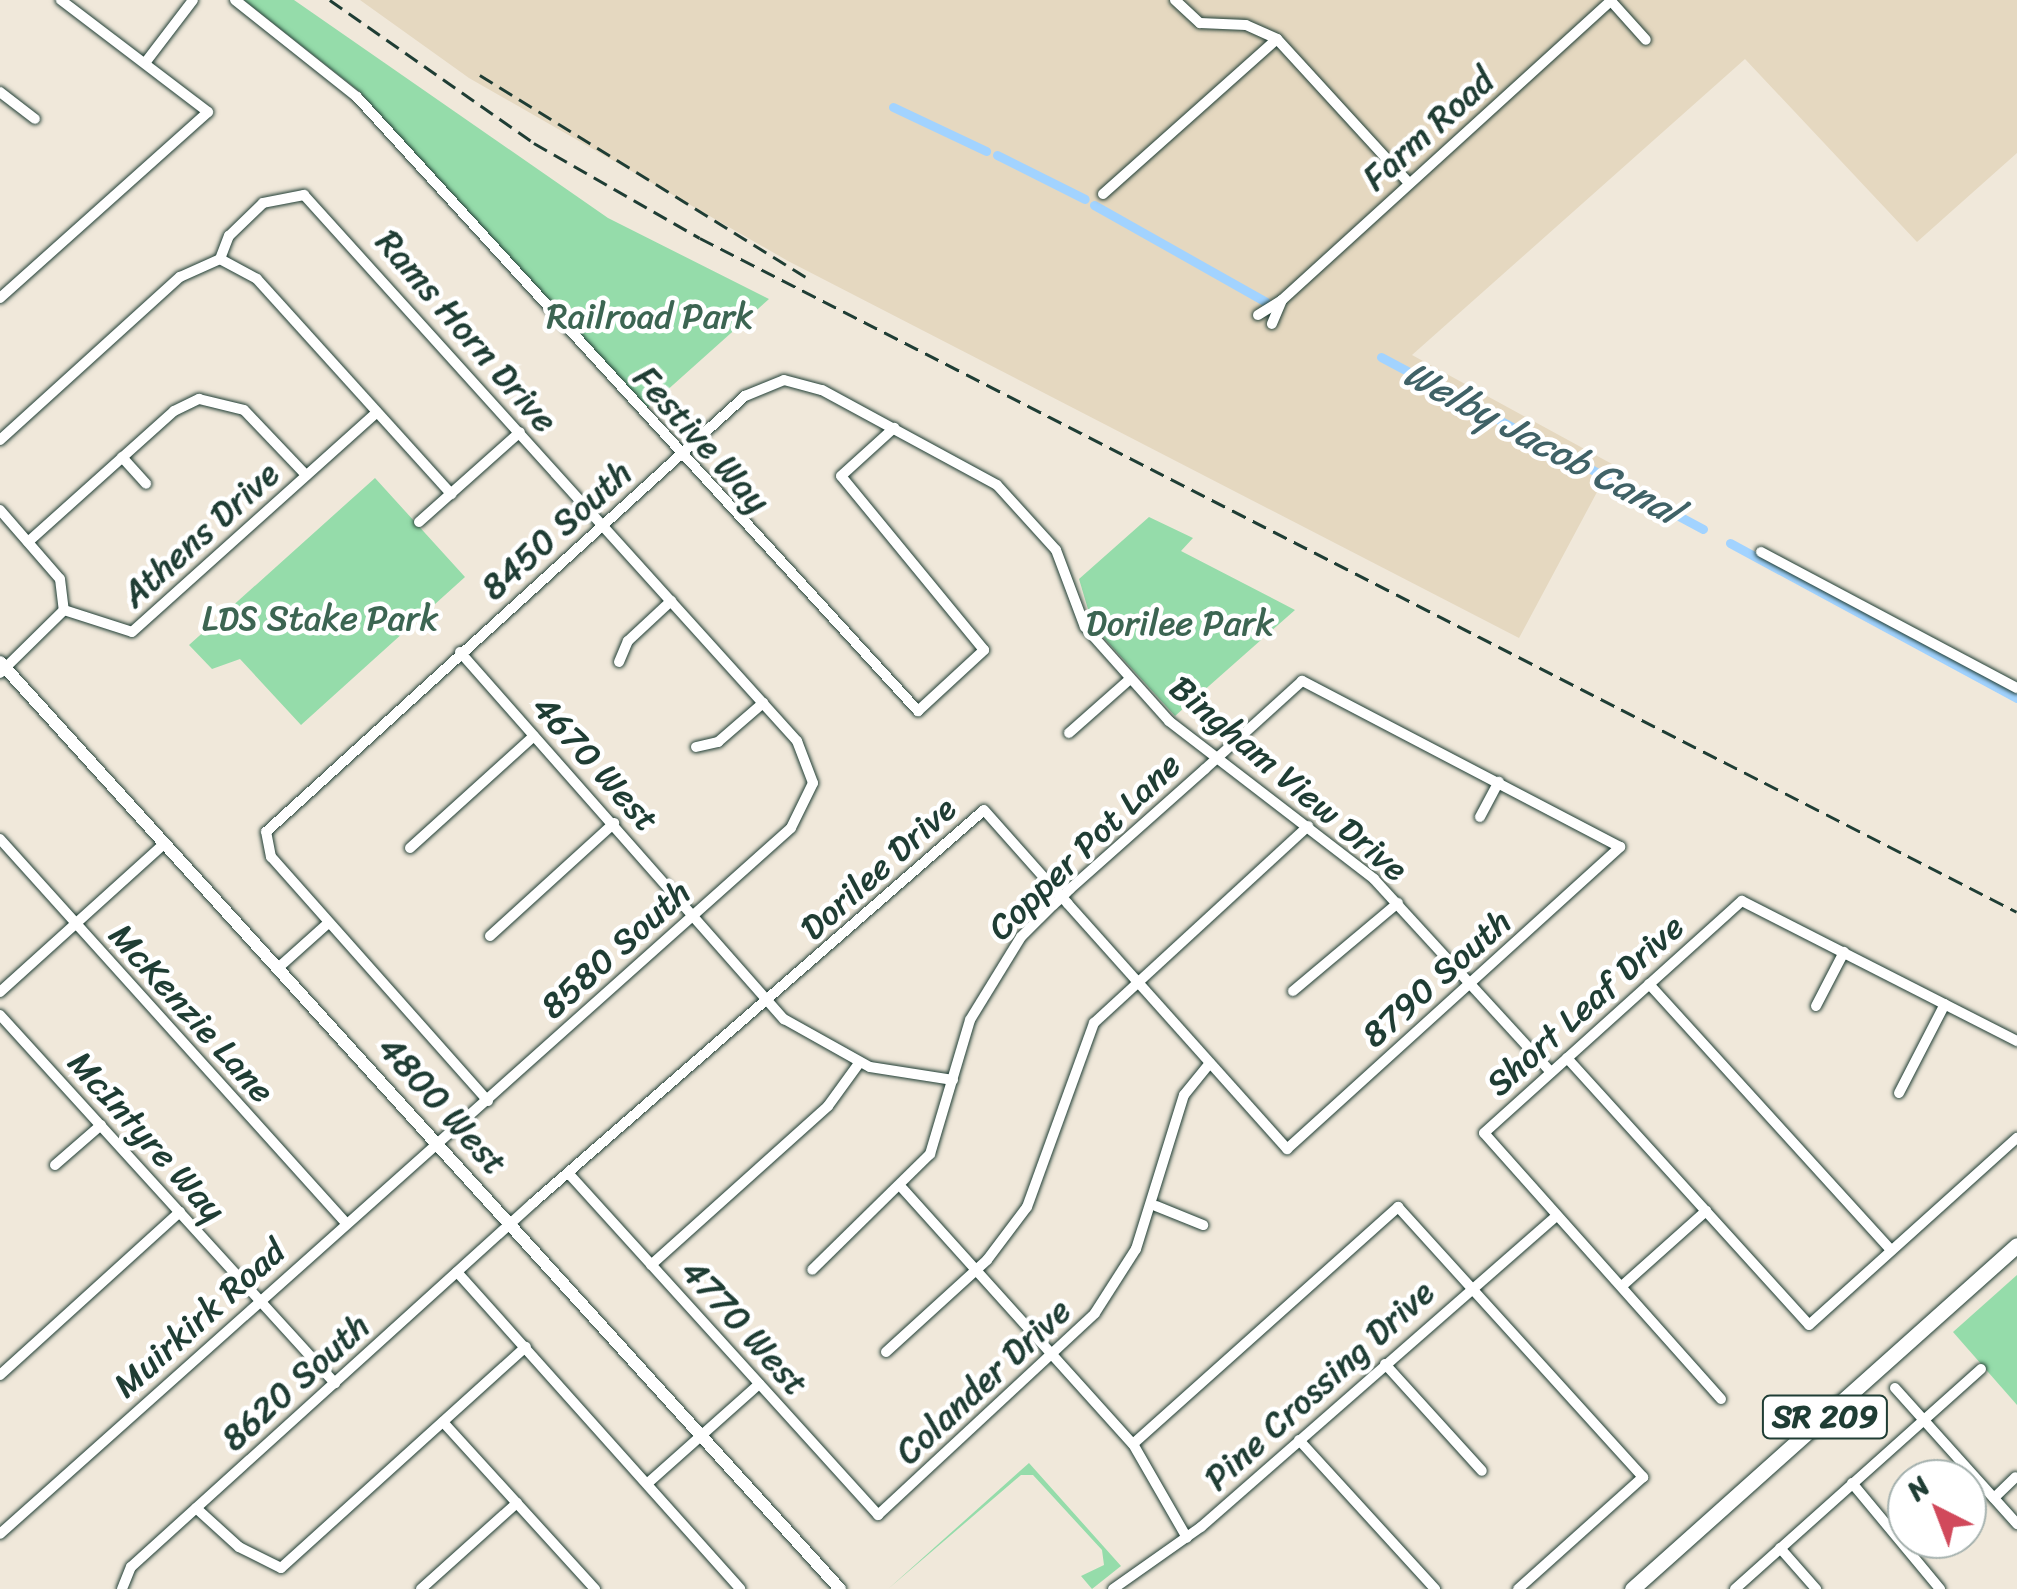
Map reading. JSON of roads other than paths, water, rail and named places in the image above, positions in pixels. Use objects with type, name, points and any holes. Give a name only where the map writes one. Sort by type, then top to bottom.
[{"type":"main road","name":"SR 209","points":[[1632,1589],[2017,1245]]},
{"type":"street","points":[[0,298],[208,112],[61,0]]},
{"type":"street","points":[[145,63],[193,0]]},
{"type":"street","name":"Festive Way","points":[[235,0],[357,97],[911,709],[933,705],[984,650],[841,476],[894,428]]},
{"type":"street","points":[[1175,0],[1200,22],[1246,24],[1277,38],[1409,184]]},
{"type":"street","points":[[1611,0],[1646,40]]},
{"type":"street","name":"Farm Road","points":[[1258,316],[1282,300],[1611,0]]},
{"type":"street","points":[[1103,194],[1277,38]]},
{"type":"street","points":[[0,92],[35,119]]},
{"type":"street","name":"Rams Horn Drive","points":[[220,259],[236,227],[281,193],[320,207],[763,703],[804,751],[813,783]]},
{"type":"street","points":[[0,440],[180,277],[220,259],[258,279],[451,494]]},
{"type":"street","points":[[1272,324],[1282,300]]},
{"type":"street","name":"Bingham View Drive","points":[[758,387],[802,382],[894,428],[1019,505],[1066,568],[1085,627],[1130,678],[1214,761],[1308,826],[1398,902],[1552,1072]]},
{"type":"street","name":"8450 South","points":[[327,924],[264,839],[274,819],[758,387]]},
{"type":"street","points":[[28,542],[174,410],[214,397],[250,415],[306,475]]},
{"type":"street","name":"Athens Drive","points":[[64,610],[132,632],[377,412]]},
{"type":"street","points":[[420,522],[520,432]]},
{"type":"street","points":[[122,458],[146,484]]},
{"type":"street","points":[[0,510],[60,579],[64,610],[2,668]]},
{"type":"street","points":[[1761,552],[2017,688]]},
{"type":"street","points":[[619,662],[628,641],[672,602]]},
{"type":"street","name":"4670 West","points":[[460,652],[768,1003],[860,1062]]},
{"type":"street","name":"4800 West","points":[[2,668],[840,1589]]},
{"type":"street","points":[[1069,733],[1130,678]]},
{"type":"street","name":"Copper Pot Lane","points":[[812,1270],[902,1189],[937,1140],[953,1080],[991,978],[1062,897],[1302,681],[1620,847]]},
{"type":"street","points":[[696,747],[718,742],[763,703]]},
{"type":"street","points":[[410,848],[534,736]]},
{"type":"street","points":[[1480,817],[1498,782]]},
{"type":"street","name":"8580 South","points":[[436,1142],[488,1101],[791,828],[813,783]]},
{"type":"street","name":"Dorilee Drive","points":[[510,1224],[768,1003],[984,810],[1287,1149]]},
{"type":"street","points":[[490,936],[614,823]]},
{"type":"street","points":[[886,1352],[977,1270],[1044,1174],[1077,1053],[1136,980],[1308,826]]},
{"type":"street","name":"McKenzie Lane","points":[[0,839],[346,1223]]},
{"type":"street","points":[[0,992],[164,843]]},
{"type":"street","name":"8790 South","points":[[1287,1149],[1620,847]]},
{"type":"street","name":"Short Leaf Drive","points":[[1721,1400],[1484,1133],[1742,901],[1844,952]]},
{"type":"street","points":[[1292,992],[1398,902]]},
{"type":"street","points":[[278,968],[327,924],[488,1101]]},
{"type":"street","points":[[1816,1006],[1844,952],[2017,1041]]},
{"type":"street","points":[[1650,984],[1890,1250]]},
{"type":"street","points":[[1899,1094],[1945,1004]]},
{"type":"street","name":"McIntyre Way","points":[[0,1015],[335,1383]]},
{"type":"street","points":[[1567,1058],[1809,1324],[2017,1138]]},
{"type":"street","points":[[651,1264],[828,1106],[860,1062],[953,1080]]},
{"type":"street","name":"Colander Drive","points":[[878,1515],[1055,1357],[1117,1283],[1156,1206],[1184,1095],[1210,1063]]},
{"type":"street","points":[[55,1165],[100,1125]]},
{"type":"street","name":"Muirkirk Road","points":[[0,1534],[436,1142]]},
{"type":"street","name":"4770 West","points":[[570,1175],[878,1515]]},
{"type":"street","points":[[902,1189],[1133,1444],[1187,1538]]},
{"type":"street","points":[[1156,1206],[1203,1225]]},
{"type":"street","points":[[1133,1444],[1398,1207],[1643,1477],[1518,1589]]},
{"type":"street","points":[[1622,1286],[1706,1211]]},
{"type":"street","points":[[0,1374],[180,1212]]},
{"type":"street","name":"Pine Crossing Drive","points":[[1113,1589],[1187,1538],[1470,1287],[1558,1215]]},
{"type":"street","name":"8620 South","points":[[120,1586],[196,1508],[510,1224]]},
{"type":"street","points":[[457,1272],[740,1589]]},
{"type":"street","points":[[196,1508],[238,1547],[281,1568],[526,1347]]},
{"type":"street","points":[[1385,1364],[1482,1471]]},
{"type":"street","points":[[1736,1589],[1981,1368]]},
{"type":"street","points":[[648,1483],[759,1384]]},
{"type":"street","points":[[1895,1388],[2017,1524]]},
{"type":"street","points":[[444,1422],[589,1587]]},
{"type":"street","points":[[1300,1440],[1434,1589]]},
{"type":"street","points":[[1994,1498],[2016,1477]]},
{"type":"street","points":[[1852,1483],[1940,1589]]},
{"type":"street","points":[[421,1589],[517,1502]]},
{"type":"street","points":[[1780,1548],[1816,1589]]},
{"type":"waterway","name":"Welby Jacob Canal","points":[[893,107],[986,151]]},
{"type":"waterway","name":"Welby Jacob Canal","points":[[997,155],[1085,199]]},
{"type":"waterway","name":"Welby Jacob Canal","points":[[1094,205],[1266,302]]},
{"type":"waterway","name":"Welby Jacob Canal","points":[[1381,357],[1703,529]]},
{"type":"waterway","name":"Welby Jacob Canal","points":[[1730,543],[2017,698]]},
{"type":"railway","points":[[330,0],[534,143],[700,238],[2017,912]]},
{"type":"railway","points":[[480,75],[807,278]]},
{"type":"park label","name":"Railroad Park","points":[[650,316]]},
{"type":"park label","name":"LDS Stake Park","points":[[320,618]]},
{"type":"park label","name":"Dorilee Park","points":[[1180,623]]}]
